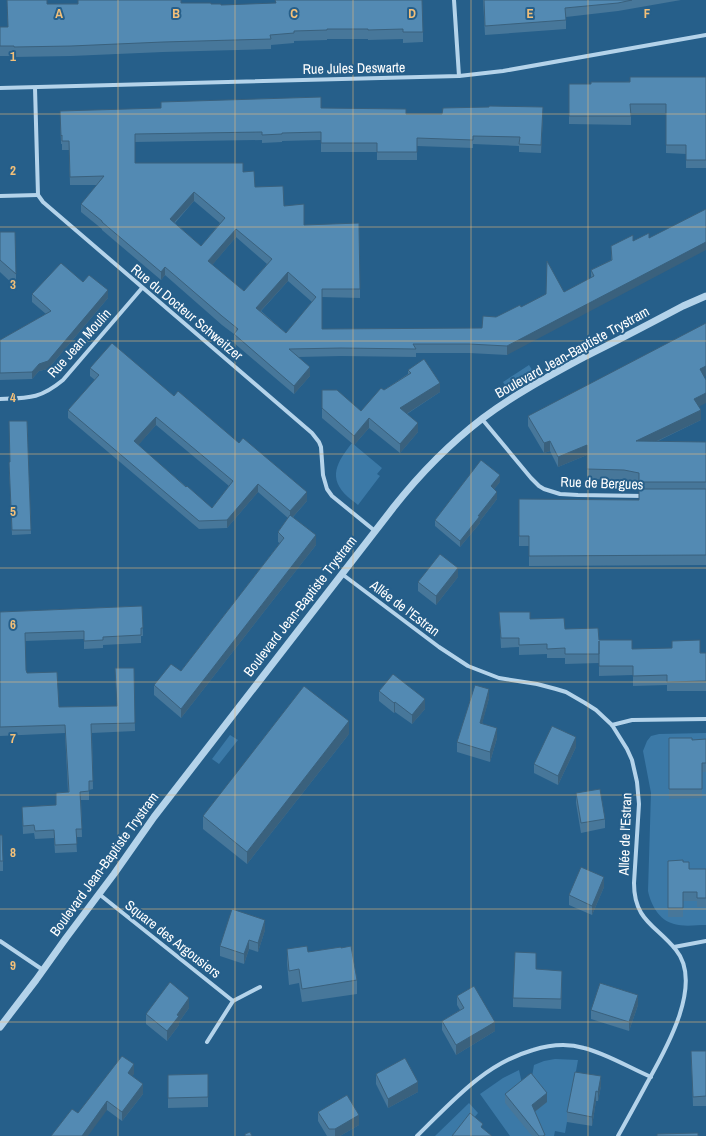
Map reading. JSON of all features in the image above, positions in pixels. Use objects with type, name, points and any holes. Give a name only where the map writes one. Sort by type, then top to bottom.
[{"type":"street","points":[[454,0],[459,76]]},
{"type":"street","name":"Rue Jules Deswarte","points":[[0,88],[459,76],[516,69],[706,35]]},
{"type":"street","points":[[0,196],[38,195],[35,88]]},
{"type":"street","name":"Rue du Docteur Schweitzer","points":[[38,195],[48,208],[312,433],[321,446],[327,489],[334,500],[375,531]]},
{"type":"street","name":"Rue Jean Moulin","points":[[0,399],[33,397],[46,392],[57,385],[63,380],[142,288]]},
{"type":"street","name":"Boulevard Jean-Baptiste Trystram","points":[[0,1027],[154,817],[375,531],[413,483],[435,460],[482,419],[541,380],[683,306],[706,296]]},
{"type":"street","name":"Rue de Bergues","points":[[482,419],[531,478],[544,489],[554,493],[568,495],[646,496]]},
{"type":"street","name":"Allée de l'Estran","points":[[342,574],[439,648],[468,666],[499,678],[542,685],[566,692],[586,703],[612,725],[627,749],[632,760],[637,782],[639,804],[634,890],[636,902],[648,924],[678,952],[682,962],[685,985],[674,1031],[651,1077],[618,1136]]},
{"type":"street","points":[[612,725],[637,720],[706,719]]},
{"type":"street","name":"Square des Argousiers","points":[[99,894],[234,1001]]},
{"type":"street","points":[[0,941],[43,970]]},
{"type":"street","points":[[674,947],[706,941]]},
{"type":"street","points":[[207,1042],[234,1001],[260,987]]},
{"type":"street","points":[[417,1136],[471,1084],[484,1074],[514,1056],[542,1047],[556,1045],[583,1048],[598,1053],[651,1077]]},
{"type":"shaded area","points":[[529,365],[534,373],[508,390],[503,382]]},
{"type":"shaded area","points":[[352,443],[382,468],[377,474],[380,476],[358,505],[342,490],[336,477],[336,470],[339,463]]},
{"type":"shaded area","points":[[706,733],[706,925],[686,926],[678,925],[664,919],[656,911],[651,902],[648,891],[651,793],[643,751],[651,736],[659,734]]},
{"type":"shaded area","points":[[230,735],[238,740],[219,764],[212,759]]},
{"type":"shaded area","points":[[555,1059],[578,1060],[565,1133],[555,1131],[554,1136],[510,1136],[480,1094],[503,1078],[519,1070],[523,1088],[531,1082],[534,1065]]},
{"type":"shaded area","points":[[469,1103],[478,1113],[459,1136],[435,1136]]},
{"type":"building","points":[[7,0],[47,0],[47,4],[78,4],[78,0],[181,0],[181,3],[211,3],[221,5],[276,3],[275,0],[422,0],[423,32],[403,32],[403,29],[327,29],[294,31],[294,33],[270,35],[271,39],[71,46],[0,46],[0,27],[8,27]]},
{"type":"building","points":[[484,0],[632,0],[618,3],[565,8],[566,20],[485,26]]},
{"type":"building","points":[[630,77],[706,77],[706,160],[686,160],[686,145],[666,145],[666,104],[630,104],[631,116],[569,116],[569,84],[591,84],[591,82],[630,82]]},
{"type":"building","points":[[321,97],[321,108],[406,109],[406,114],[442,114],[443,108],[489,106],[543,107],[541,145],[519,144],[520,137],[473,136],[473,140],[417,138],[417,152],[377,152],[377,143],[321,143],[321,132],[262,135],[262,132],[135,134],[135,163],[243,163],[243,172],[254,171],[255,187],[283,186],[284,206],[304,204],[304,225],[359,223],[360,289],[322,289],[322,329],[482,328],[483,316],[496,317],[520,305],[521,307],[546,294],[547,261],[564,292],[594,276],[591,270],[612,260],[611,246],[633,235],[633,241],[649,233],[649,238],[706,209],[706,242],[507,346],[413,344],[416,349],[289,349],[310,367],[294,386],[234,334],[238,329],[165,267],[161,272],[81,204],[104,176],[70,177],[69,141],[62,141],[60,111],[161,108],[161,102]],"holes":[[[194,192],[225,218],[201,246],[170,219]],[[236,229],[272,259],[244,291],[208,261]],[[288,272],[316,297],[286,333],[256,308]]]},
{"type":"building","points":[[0,232],[15,232],[16,274],[0,260]]},
{"type":"building","points":[[61,263],[83,282],[89,275],[108,290],[48,361],[39,364],[32,372],[0,373],[0,340],[51,311],[32,294]]},
{"type":"building","points":[[706,323],[706,366],[700,369],[706,380],[706,393],[694,399],[701,410],[636,441],[706,442],[706,482],[639,482],[639,473],[624,470],[587,469],[587,445],[558,457],[550,441],[544,443],[528,416]]},
{"type":"building","points":[[112,343],[174,396],[178,391],[239,443],[243,438],[307,492],[290,511],[258,484],[227,520],[199,521],[68,410],[99,375],[90,368]],"holes":[[[156,417],[233,481],[212,508],[134,441]]]},
{"type":"building","points":[[424,359],[440,383],[400,408],[418,423],[400,444],[369,418],[354,436],[322,408],[322,390],[337,390],[361,411],[381,388],[384,390],[411,373],[408,370]]},
{"type":"building","points":[[9,421],[27,421],[31,530],[12,530]]},
{"type":"building","points":[[481,460],[500,475],[491,486],[497,492],[460,541],[435,520]]},
{"type":"building","points":[[639,489],[706,489],[706,555],[529,556],[529,536],[519,536],[519,499],[639,500]]},
{"type":"building","points":[[290,515],[316,535],[181,709],[154,685],[171,664],[181,671],[284,538],[278,532]]},
{"type":"building","points":[[440,554],[458,568],[436,596],[418,582]]},
{"type":"building","points":[[142,606],[143,628],[141,628],[141,635],[103,637],[103,640],[84,641],[84,631],[25,633],[27,673],[57,672],[59,707],[117,706],[115,668],[134,668],[135,723],[91,724],[93,781],[89,781],[89,791],[80,792],[82,829],[76,829],[77,844],[55,845],[54,830],[35,831],[34,825],[23,826],[22,807],[56,805],[56,793],[69,792],[65,725],[0,727],[0,612]]},
{"type":"building","points":[[499,612],[530,612],[530,619],[564,618],[565,629],[598,628],[599,640],[632,640],[632,649],[672,648],[672,641],[700,640],[700,653],[706,653],[706,681],[667,682],[667,675],[633,676],[633,666],[599,666],[599,654],[565,654],[565,648],[547,649],[547,644],[519,645],[519,638],[501,638]]},
{"type":"building","points":[[393,674],[425,699],[412,715],[379,691]]},
{"type":"building","points":[[475,685],[489,689],[480,723],[497,728],[490,752],[457,742]]},
{"type":"building","points":[[304,686],[349,721],[247,852],[203,816]]},
{"type":"building","points":[[552,726],[576,737],[558,776],[534,764]]},
{"type":"building","points":[[669,738],[692,738],[692,740],[706,739],[706,763],[702,763],[702,789],[669,789]]},
{"type":"building","points":[[600,789],[605,819],[581,823],[576,793]]},
{"type":"building","points":[[0,835],[2,835],[3,861],[0,861]]},
{"type":"building","points":[[683,860],[683,862],[689,862],[689,869],[706,869],[706,898],[697,898],[697,892],[683,892],[683,908],[668,908],[668,861]]},
{"type":"building","points":[[581,867],[604,877],[592,906],[569,895]]},
{"type":"building","points":[[232,909],[265,920],[258,943],[249,940],[244,954],[220,946]]},
{"type":"building","points":[[307,946],[308,952],[351,946],[357,980],[302,989],[299,969],[289,971],[287,949]]},
{"type":"building","points":[[515,952],[536,953],[536,969],[562,971],[561,999],[513,998]]},
{"type":"building","points":[[170,982],[189,998],[177,1015],[179,1016],[167,1031],[146,1014]]},
{"type":"building","points":[[600,983],[638,995],[629,1022],[591,1010]]},
{"type":"building","points":[[474,986],[495,1022],[456,1045],[442,1021],[464,1008],[457,996]]},
{"type":"building","points":[[691,1051],[706,1051],[706,1096],[693,1097]]},
{"type":"building","points":[[122,1056],[134,1064],[128,1073],[143,1084],[122,1112],[107,1101],[82,1136],[51,1136],[72,1109],[78,1113]]},
{"type":"building","points":[[405,1058],[418,1082],[388,1099],[376,1074]]},
{"type":"building","points":[[575,1072],[601,1076],[598,1092],[596,1091],[592,1117],[567,1112]]},
{"type":"building","points":[[531,1073],[547,1093],[532,1105],[545,1135],[543,1136],[539,1136],[505,1094]]},
{"type":"building","points":[[208,1074],[208,1097],[168,1098],[168,1075]]},
{"type":"building","points":[[347,1095],[359,1115],[335,1129],[329,1129],[318,1112]]},
{"type":"building","points":[[470,1113],[483,1124],[481,1127],[492,1136],[452,1136]]},
{"type":"building","points":[[250,1132],[252,1136],[245,1136],[245,1134]]},
{"type":"building","points":[[698,1133],[698,1136],[657,1136],[657,1134]]}]
